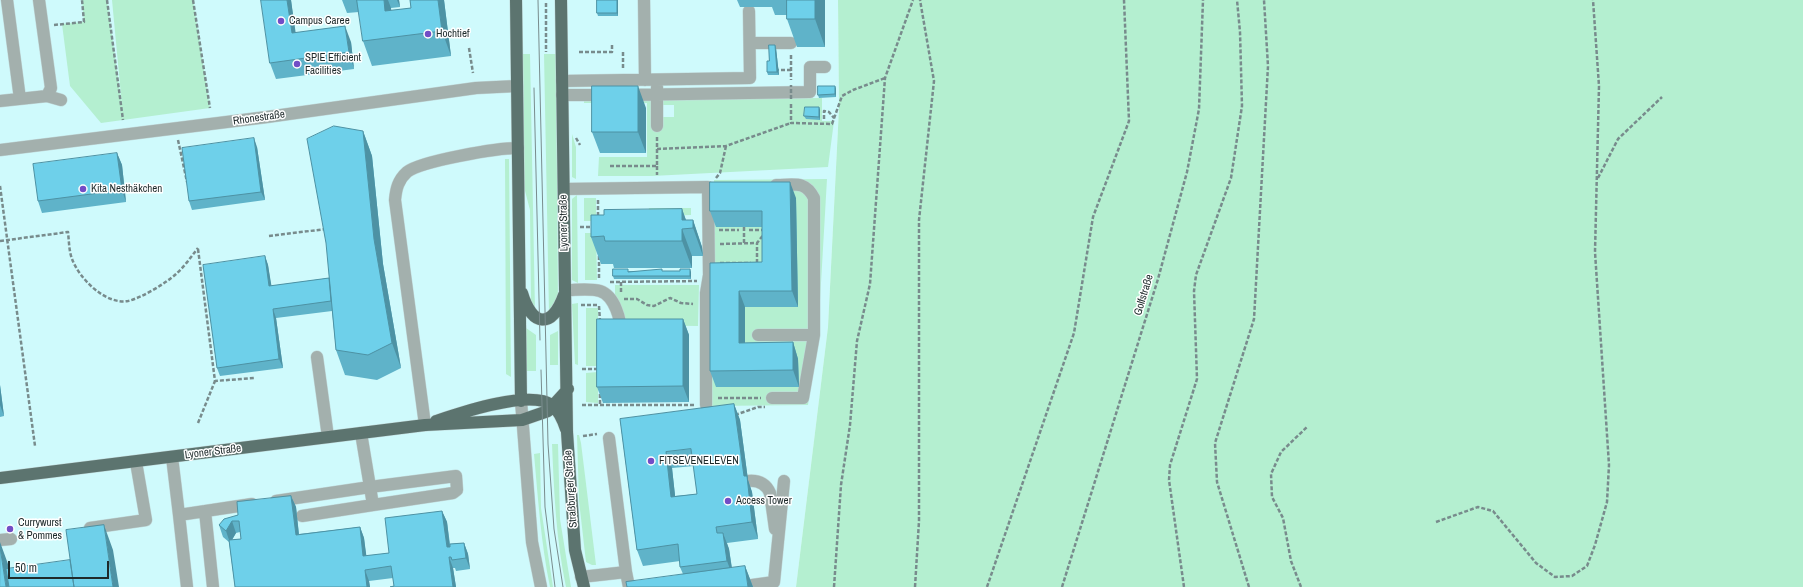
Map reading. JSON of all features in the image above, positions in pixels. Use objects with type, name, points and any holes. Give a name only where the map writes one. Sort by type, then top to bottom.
[{"type":"main road","points":[[516,0],[518,274],[521,401]]},
{"type":"main road","name":"Lyoner Straße","points":[[0,478],[425,425],[522,420],[541,414],[553,406],[568,389],[562,96],[562,0]]},
{"type":"main road","points":[[518,274],[528,309],[531,315],[540,319],[546,320],[553,316],[561,304],[566,290]]},
{"type":"main road","name":"Straßburger Straße","points":[[568,389],[567,432],[572,516],[575,550],[582,582]]},
{"type":"main road","name":"Lyoner Straße","points":[[425,425],[482,406],[521,401],[541,401],[553,406]]},
{"type":"main road","points":[[553,406],[562,418],[567,432]]},
{"type":"street","points":[[7,0],[20,99]]},
{"type":"street","points":[[39,0],[51,88],[47,96]]},
{"type":"street","points":[[644,0],[644,80]]},
{"type":"street","points":[[562,81],[750,78],[750,11]]},
{"type":"street","points":[[750,43],[791,42]]},
{"type":"street","points":[[562,96],[810,92],[810,67],[825,67]]},
{"type":"street","points":[[657,80],[658,126]]},
{"type":"street","name":"Rhonestraße","points":[[0,150],[252,119],[476,88],[517,86]]},
{"type":"street","points":[[0,101],[47,96],[61,100]]},
{"type":"street","points":[[425,425],[395,200],[396,190],[400,179],[414,168],[493,149],[518,148]]},
{"type":"street","points":[[767,186],[804,185],[810,190],[814,198],[814,335],[802,398],[769,402]]},
{"type":"street","points":[[564,189],[708,187],[709,263],[706,304],[706,402]]},
{"type":"street","points":[[566,290],[599,291],[605,294],[610,299],[621,322],[621,335]]},
{"type":"street","points":[[758,336],[814,335]]},
{"type":"street","points":[[317,357],[328,437]]},
{"type":"street","points":[[521,401],[532,542],[541,587]]},
{"type":"street","points":[[361,433],[373,505]]},
{"type":"street","points":[[605,436],[629,587]]},
{"type":"street","points":[[172,457],[180,515],[187,587]]},
{"type":"street","points":[[81,529],[146,520],[136,462]]},
{"type":"street","points":[[180,515],[456,476],[457,490],[453,493],[302,516]]},
{"type":"street","points":[[748,481],[761,483],[770,493],[777,544]]},
{"type":"street","points":[[738,587],[774,582],[784,481]]},
{"type":"street","points":[[205,511],[213,587]]},
{"type":"street","points":[[582,582],[626,572]]},
{"type":"path","points":[[43,27],[84,22],[82,0]]},
{"type":"path","points":[[107,0],[123,120]]},
{"type":"path","points":[[193,0],[210,108]]},
{"type":"path","points":[[834,587],[841,485],[850,425],[857,341],[870,284],[885,78],[913,0]]},
{"type":"path","points":[[915,587],[920,521],[919,220],[934,81],[920,0]]},
{"type":"path","points":[[987,587],[1074,333],[1093,217],[1129,121],[1124,0]]},
{"type":"path","name":"Golfstraße","points":[[1062,587],[1158,280],[1187,172],[1199,109],[1204,0]]},
{"type":"path","points":[[1184,587],[1169,480],[1170,466],[1197,379],[1194,291],[1196,275],[1231,178],[1242,106],[1240,32],[1237,0]]},
{"type":"path","points":[[1249,587],[1216,482],[1214,443],[1254,319],[1268,66],[1264,0]]},
{"type":"path","points":[[1436,522],[1478,508],[1494,511],[1536,563],[1555,577],[1572,576],[1587,566],[1607,502],[1609,465],[1595,252],[1599,86],[1593,0]]},
{"type":"path","points":[[546,3],[546,52]]},
{"type":"path","points":[[791,42],[791,79]]},
{"type":"path","points":[[579,52],[612,52],[612,44]]},
{"type":"path","points":[[469,48],[473,73]]},
{"type":"path","points":[[623,51],[623,70],[629,70]]},
{"type":"path","points":[[773,63],[773,70],[791,70]]},
{"type":"path","points":[[657,148],[726,146],[791,123],[832,124],[842,96],[853,90],[885,78]]},
{"type":"path","points":[[791,85],[791,99]]},
{"type":"path","points":[[1596,181],[1618,139],[1662,97]]},
{"type":"path","points":[[791,105],[791,123]]},
{"type":"path","points":[[824,119],[824,111],[829,112],[834,118]]},
{"type":"path","points":[[657,176],[658,126]]},
{"type":"path","points":[[178,140],[188,189]]},
{"type":"path","points":[[720,173],[726,146]]},
{"type":"path","points":[[610,166],[657,166]]},
{"type":"path","points":[[0,186],[34,446]]},
{"type":"path","points":[[580,227],[598,227]]},
{"type":"path","points":[[744,227],[744,243]]},
{"type":"path","points":[[269,236],[328,229]]},
{"type":"path","points":[[761,267],[757,263],[757,243],[768,229]]},
{"type":"path","points":[[719,230],[739,230]]},
{"type":"path","points":[[749,230],[763,230]]},
{"type":"path","points":[[0,241],[68,232],[72,258],[79,273],[100,293],[116,301],[127,301],[142,296],[176,274],[198,248],[215,382],[198,423]]},
{"type":"path","points":[[709,244],[757,243]]},
{"type":"path","points":[[709,263],[757,263]]},
{"type":"path","points":[[606,282],[708,281]]},
{"type":"path","points":[[593,282],[599,282]]},
{"type":"path","points":[[621,282],[622,299],[637,299],[651,306],[657,305],[670,298],[681,303],[706,304]]},
{"type":"path","points":[[582,305],[599,305],[604,308]]},
{"type":"path","points":[[582,369],[602,370]]},
{"type":"path","points":[[215,382],[254,378]]},
{"type":"path","points":[[600,394],[600,405]]},
{"type":"path","points":[[706,402],[769,402]]},
{"type":"path","points":[[734,415],[769,402]]},
{"type":"path","points":[[582,406],[693,405]]},
{"type":"path","points":[[1301,587],[1291,561],[1283,518],[1272,497],[1271,474],[1281,452],[1308,426]]},
{"type":"path","points":[[583,436],[605,436]]},
{"type":"shaded area","points":[[0,0],[838,0],[839,108],[828,327],[796,587],[0,587]]},
{"type":"green space","points":[[82,0],[107,0],[122,106],[112,0],[193,0],[210,108],[101,123],[70,86],[62,24],[84,22]]},
{"type":"green space","points":[[838,0],[1803,0],[1803,587],[796,587],[828,327],[839,108]]},
{"type":"green space","points":[[523,54],[530,54],[535,311],[531,302],[530,210],[524,187]]},
{"type":"green space","points":[[544,54],[556,54],[558,303],[549,313]]},
{"type":"green space","points":[[822,98],[822,121],[834,121],[828,167],[652,176],[598,176],[599,157],[647,157],[647,103],[584,103],[584,100]],"holes":[[[663,105],[674,105],[674,117],[663,117]]]},
{"type":"green space","points":[[572,134],[576,147],[576,179],[572,177]]},
{"type":"green space","points":[[505,159],[509,159],[511,377],[506,374]]},
{"type":"green space","points":[[827,179],[818,335],[808,405],[712,406],[711,293],[715,278],[714,180]],"holes":[[[768,227],[798,307],[745,307],[745,359],[718,279],[768,278]]]},
{"type":"green space","points":[[577,195],[578,283],[572,280],[572,199]]},
{"type":"green space","points":[[584,198],[596,198],[596,221],[584,221]]},
{"type":"green space","points":[[649,208],[691,208],[691,215],[648,216]]},
{"type":"green space","points":[[585,233],[596,233],[597,280],[585,280]]},
{"type":"green space","points":[[615,285],[699,285],[698,326],[626,325],[615,295]]},
{"type":"green space","points":[[578,303],[578,365],[575,364],[572,304]]},
{"type":"green space","points":[[586,308],[598,308],[598,366],[586,366]]},
{"type":"green space","points":[[526,328],[536,335],[536,371],[526,371]]},
{"type":"green space","points":[[558,331],[558,365],[550,365],[550,335]]},
{"type":"green space","points":[[598,372],[598,403],[586,402],[586,373]]},
{"type":"green space","points":[[577,435],[579,435],[581,443],[596,565],[586,562],[579,501]]},
{"type":"green space","points":[[552,444],[558,444],[560,519],[571,587],[566,587],[560,552]]},
{"type":"green space","points":[[540,453],[541,508],[553,587],[550,587],[538,504],[534,454]]},
{"type":"building","points":[[261,0],[287,0],[292,33],[345,26],[349,52],[270,63]]},
{"type":"building","points":[[357,0],[384,0],[385,11],[411,8],[410,0],[438,0],[442,31],[363,41]]},
{"type":"building","points":[[597,0],[617,0],[617,13],[597,13]]},
{"type":"building","points":[[787,0],[815,0],[815,19],[787,19]]},
{"type":"building","points":[[769,45],[775,45],[777,72],[767,72]]},
{"type":"building","points":[[592,86],[638,86],[638,132],[592,132]]},
{"type":"building","points":[[818,86],[835,86],[835,94],[818,95]]},
{"type":"building","points":[[805,107],[819,107],[819,117],[804,116]]},
{"type":"building","points":[[334,126],[363,131],[374,239],[392,343],[368,355],[336,350],[326,243],[307,139]]},
{"type":"building","points":[[254,138],[261,192],[189,201],[182,148]]},
{"type":"building","points":[[117,153],[122,190],[38,201],[33,164]]},
{"type":"building","points":[[710,182],[790,182],[792,291],[739,291],[739,343],[793,342],[793,370],[710,371],[710,263],[762,262],[762,211],[710,211]]},
{"type":"building","points":[[682,209],[682,220],[693,220],[693,228],[682,229],[682,241],[605,241],[604,236],[591,237],[591,215],[604,215],[604,210]]},
{"type":"building","points":[[265,256],[269,286],[329,278],[331,301],[273,309],[279,359],[217,368],[203,265]]},
{"type":"building","points":[[613,269],[628,269],[628,272],[662,269],[662,271],[680,271],[680,269],[690,269],[690,276],[613,276]]},
{"type":"building","points":[[597,319],[683,319],[683,386],[597,387]]},
{"type":"building","name":"Access Tower","points":[[734,404],[744,476],[747,476],[752,522],[716,527],[717,533],[723,533],[727,561],[680,567],[678,544],[637,550],[620,419]],"holes":[[[691,449],[697,494],[671,497],[666,452]]]},
{"type":"building","points":[[291,496],[296,535],[360,527],[363,556],[389,553],[385,518],[442,511],[447,547],[450,547],[450,544],[464,543],[466,558],[452,560],[451,557],[449,557],[453,587],[390,587],[394,586],[391,566],[365,570],[367,587],[235,587],[229,540],[241,539],[239,521],[232,521],[226,531],[219,525],[224,519],[238,515],[237,502]]},
{"type":"building","points":[[104,525],[113,587],[74,587],[66,530]]},
{"type":"building","points":[[0,547],[6,587],[0,587]]},
{"type":"building","points":[[70,560],[74,587],[9,587],[6,569]]},
{"type":"building","points":[[745,566],[748,587],[627,587],[626,582]]},
{"type":"tram line","points":[[538,0],[548,444],[554,529],[563,587]]},
{"type":"tram line","points":[[534,88],[540,340]]},
{"type":"tram line","points":[[541,370],[545,507],[555,587]]},
{"type":"place","name":"Campus Caree","points":[[281,21]]},
{"type":"place","name":"Hochtief","points":[[428,34]]},
{"type":"place","name":"SPIE Efficient Facilities","points":[[297,64]]},
{"type":"place","name":"Kita Nesthäkchen","points":[[83,189]]},
{"type":"place","name":"FITSEVENELEVEN","points":[[651,461]]},
{"type":"place","name":"Access Tower","points":[[728,501]]},
{"type":"place","name":"Currywurst & Pommes","points":[[10,529]]}]
